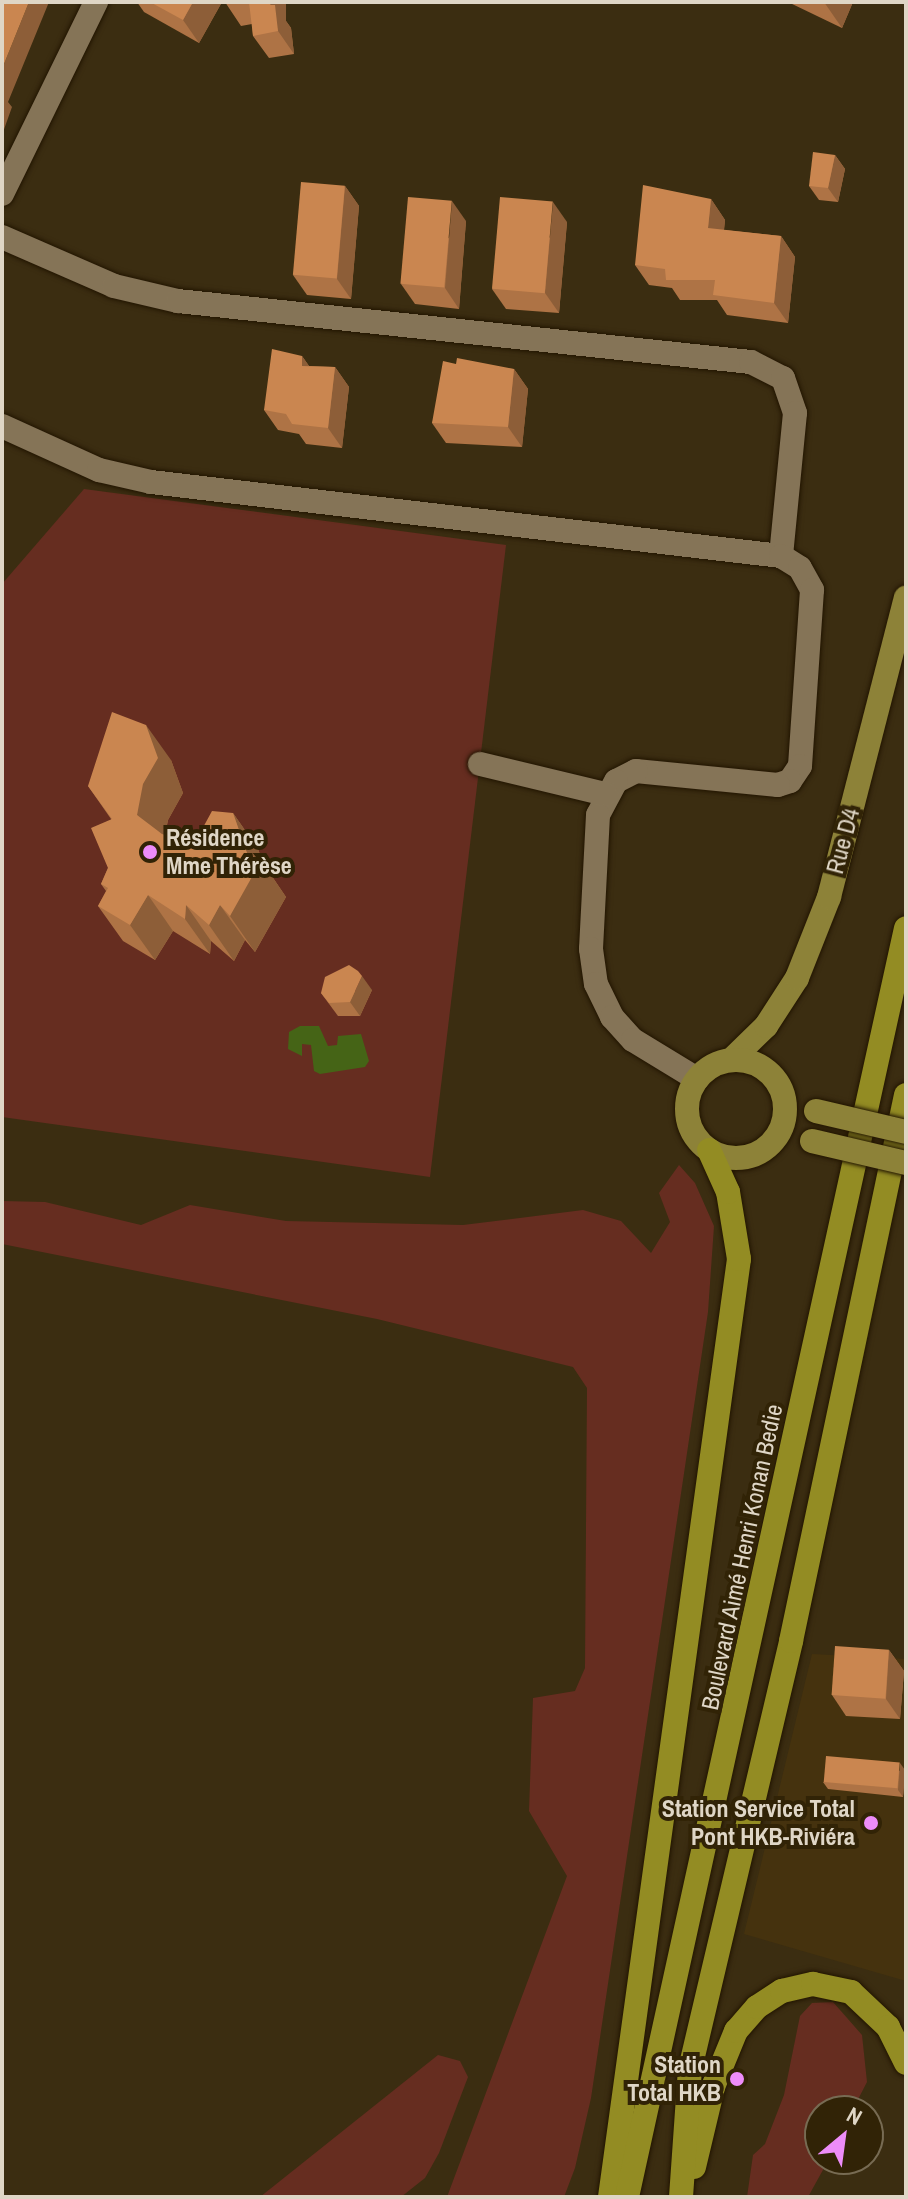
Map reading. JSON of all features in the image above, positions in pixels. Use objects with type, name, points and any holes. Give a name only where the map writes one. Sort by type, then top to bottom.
[{"type":"highway","name":"Boulevard Aimé Henri Konan Bedie","points":[[627,2197],[906,928]]},
{"type":"highway","points":[[681,2197],[690,2069],[791,1641],[906,1095]]},
{"type":"highway","points":[[610,2197],[739,1259],[728,1192],[709,1150]]},
{"type":"highway","points":[[688,2197],[720,2064],[736,2031],[757,2007],[782,1991],[813,1984],[851,1992],[888,2027],[906,2063]]},
{"type":"main road","name":"Rue D4","points":[[697,1079],[731,1060],[766,1026],[797,978],[829,897],[906,598]]},
{"type":"main road","points":[[731,1060],[768,1072],[783,1094],[816,1111],[906,1132]]},
{"type":"main road","points":[[697,1079],[688,1117],[709,1150],[748,1157],[771,1144],[812,1141],[906,1163]]},
{"type":"main road","points":[[771,1144],[784,1121],[783,1094]]},
{"type":"street","points":[[2,194],[96,2]]},
{"type":"street","points":[[2,237],[114,286],[178,301],[751,362],[783,378],[795,413],[781,556]]},
{"type":"street","points":[[2,426],[99,470],[151,482],[781,556],[800,568],[812,590],[800,766],[790,781],[778,785],[636,771],[605,794],[597,817],[591,949],[596,984],[612,1017],[633,1040],[697,1079]]},
{"type":"street","points":[[480,764],[605,794]]},
{"type":"shaded area","points":[[84,489],[506,545],[430,1177],[2,1117],[2,584]]},
{"type":"shaded area","points":[[300,1026],[319,1026],[328,1046],[337,1045],[338,1036],[361,1034],[369,1061],[365,1067],[320,1074],[314,1071],[311,1045],[302,1044],[302,1056],[288,1049],[289,1032]]},
{"type":"shaded area","points":[[679,1165],[695,1183],[714,1226],[708,1312],[591,2098],[575,2168],[564,2197],[447,2197],[567,1876],[529,1811],[533,1698],[575,1691],[585,1668],[587,1388],[573,1367],[377,1319],[2,1244],[2,1201],[45,1202],[141,1225],[190,1205],[286,1221],[463,1225],[583,1210],[621,1221],[651,1253],[670,1222],[659,1193]]},
{"type":"shaded area","points":[[812,1654],[906,1659],[906,1981],[744,1934]]},
{"type":"shaded area","points":[[833,2002],[862,2035],[867,2082],[860,2095],[804,2095],[804,2175],[820,2175],[808,2197],[747,2197],[753,2155],[765,2144],[784,2095],[800,2016],[812,2003]]},
{"type":"shaded area","points":[[438,2055],[460,2061],[468,2077],[439,2153],[425,2178],[401,2197],[260,2197]]},
{"type":"building","points":[[2,2],[29,2],[2,69]]},
{"type":"building","points":[[150,2],[193,2],[183,20]]},
{"type":"building","points":[[249,2],[270,2],[270,5],[275,5],[278,31],[253,36]]},
{"type":"building","points":[[813,152],[835,155],[828,188],[809,186]]},
{"type":"building","points":[[301,182],[345,186],[337,278],[293,275]]},
{"type":"building","points":[[643,185],[711,199],[708,228],[781,236],[774,303],[713,295],[715,280],[666,280],[665,269],[635,265]]},
{"type":"building","points":[[408,197],[452,201],[444,288],[400,284]]},
{"type":"building","points":[[500,197],[553,202],[545,293],[492,289]]},
{"type":"building","points":[[272,349],[302,356],[302,366],[335,367],[328,428],[292,424],[286,414],[264,410]]},
{"type":"building","points":[[457,358],[514,369],[508,427],[432,423],[443,361],[456,364]]},
{"type":"building","points":[[112,712],[146,725],[158,758],[143,784],[137,815],[162,834],[194,844],[212,811],[233,813],[247,853],[261,861],[230,916],[220,905],[209,925],[186,905],[185,919],[148,895],[130,925],[98,906],[108,888],[101,884],[108,868],[91,828],[112,819],[88,786]]},
{"type":"building","points":[[349,965],[362,976],[350,1002],[329,1003],[321,993],[325,977]]},
{"type":"building","points":[[835,1646],[889,1650],[885,1699],[832,1695]]},
{"type":"building","points":[[826,1756],[900,1762],[897,1788],[824,1782]]},
{"type":"place","name":"Résidence Mme Thérèse","points":[[150,852]]},
{"type":"place","name":"Station Service Total Pont HKB-Riviéra","points":[[871,1823]]},
{"type":"place","name":"Station Total HKB","points":[[737,2079]]}]
